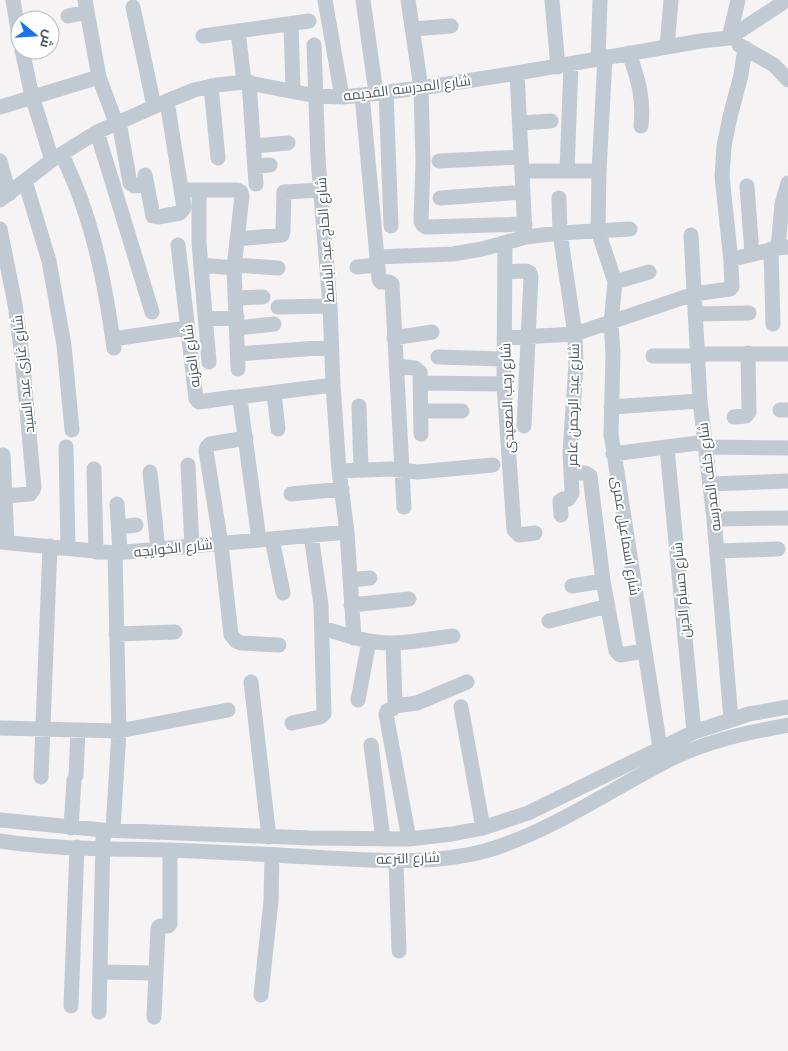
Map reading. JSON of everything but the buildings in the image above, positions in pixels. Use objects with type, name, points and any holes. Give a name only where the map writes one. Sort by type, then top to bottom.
[{"type":"street","points":[[325,0],[342,97]]},
{"type":"street","points":[[363,0],[391,226]]},
{"type":"street","points":[[408,0],[421,88],[423,162],[420,222],[426,227],[560,233],[630,229]]},
{"type":"street","points":[[552,0],[564,65],[567,171]]},
{"type":"street","points":[[600,0],[601,58],[598,231],[615,282],[649,272]]},
{"type":"street","points":[[667,47],[671,0]]},
{"type":"street","points":[[726,38],[738,0]]},
{"type":"street","points":[[726,38],[787,0]]},
{"type":"street","points":[[68,16],[86,6],[99,77],[118,123],[130,183],[134,186],[146,179],[152,213],[155,217],[180,213],[184,208],[181,190],[161,104],[133,7]]},
{"type":"street","points":[[202,36],[309,21]]},
{"type":"street","points":[[292,24],[293,91]]},
{"type":"street","points":[[413,29],[451,26]]},
{"type":"street","points":[[238,31],[253,146],[263,166],[256,184]]},
{"type":"street","points":[[726,38],[774,65],[788,80]]},
{"type":"street","name":"شارع المدرسه القديمه","points":[[4,197],[57,157],[97,132],[194,90],[211,86],[230,82],[246,82],[316,96],[342,97],[375,94],[517,73],[726,38]]},
{"type":"street","name":"شارع الحاج عبد الباسط","points":[[314,45],[316,96],[312,158],[322,190],[339,471],[352,605],[362,640],[358,700]]},
{"type":"street","points":[[504,338],[575,334],[694,294],[730,289],[732,287],[722,176],[724,146],[746,48]]},
{"type":"street","points":[[629,54],[641,88],[641,126]]},
{"type":"street","points":[[24,60],[32,96],[57,157],[77,189],[92,233],[105,287],[114,344],[187,328]]},
{"type":"street","points":[[517,73],[525,231]]},
{"type":"street","points":[[0,107],[99,77]]},
{"type":"street","points":[[211,86],[218,158]]},
{"type":"street","points":[[375,94],[377,261],[379,281],[392,284],[404,507]]},
{"type":"street","points":[[520,122],[551,121]]},
{"type":"street","points":[[97,132],[152,312]]},
{"type":"street","points":[[253,146],[288,144]]},
{"type":"street","points":[[0,161],[4,197]]},
{"type":"street","points":[[439,161],[522,164],[567,171],[598,171]]},
{"type":"street","points":[[25,181],[49,261],[64,345],[72,430]]},
{"type":"street","points":[[773,324],[782,204],[788,182]]},
{"type":"street","points":[[747,186],[752,254]]},
{"type":"street","points":[[181,190],[237,190],[242,196],[234,267],[238,369]]},
{"type":"street","points":[[199,190],[199,243],[208,362]]},
{"type":"street","points":[[237,239],[283,234],[283,193],[286,191],[322,190]]},
{"type":"street","points":[[440,198],[523,192]]},
{"type":"street","name":"شارع عبد الرحمن عامر","points":[[559,198],[560,233],[575,334],[576,364],[571,423],[572,493],[568,499],[560,500],[561,515]]},
{"type":"street","name":"شارع غازى عبد السيد","points":[[0,229],[15,304],[22,356],[34,488],[30,494],[5,496]]},
{"type":"street","points":[[357,266],[377,261],[453,254],[482,249],[505,243],[525,231]]},
{"type":"street","name":"شارع خلف المدرسه","points":[[691,235],[700,401],[718,551],[732,719]]},
{"type":"street","name":"شارع رجب الصعيدى","points":[[505,243],[504,384],[514,530],[519,535],[535,533]]},
{"type":"street","name":"شارع العزبه","points":[[178,245],[196,400],[199,402],[238,398]]},
{"type":"street","points":[[731,261],[779,248]]},
{"type":"street","points":[[201,265],[278,268]]},
{"type":"street","points":[[505,272],[526,271],[531,276],[524,426]]},
{"type":"street","name":"شارع اسماعيل عمرى","points":[[615,282],[610,323],[614,354],[611,434],[660,748]]},
{"type":"street","points":[[235,298],[263,297]]},
{"type":"street","points":[[278,307],[330,306]]},
{"type":"street","points":[[695,314],[749,313]]},
{"type":"street","points":[[206,320],[274,324]]},
{"type":"street","points":[[394,338],[432,332]]},
{"type":"street","points":[[238,354],[331,347]]},
{"type":"street","points":[[734,417],[746,416],[749,412],[748,354]]},
{"type":"street","points":[[653,356],[788,354]]},
{"type":"street","points":[[438,357],[504,359]]},
{"type":"street","points":[[396,366],[418,369],[420,372],[421,434]]},
{"type":"street","points":[[420,383],[504,384]]},
{"type":"street","points":[[283,593],[265,539],[241,403],[238,398],[333,386]]},
{"type":"street","points":[[274,393],[278,429]]},
{"type":"street","points":[[611,407],[700,401]]},
{"type":"street","points":[[359,406],[361,469]]},
{"type":"street","points":[[421,411],[462,411]]},
{"type":"street","points":[[246,438],[210,444],[206,451],[221,544],[231,635],[236,641],[241,643],[279,645]]},
{"type":"street","points":[[613,454],[705,445],[788,448]]},
{"type":"street","points":[[66,447],[68,548]]},
{"type":"street","name":"شارع حسام الدين","points":[[667,448],[694,732]]},
{"type":"street","points":[[3,455],[5,496],[4,542]]},
{"type":"street","points":[[188,465],[192,547]]},
{"type":"street","points":[[339,471],[361,469],[418,472],[493,465]]},
{"type":"street","points":[[94,469],[96,552]]},
{"type":"street","points":[[150,472],[158,550]]},
{"type":"street","points":[[571,474],[585,473],[590,476],[603,581],[616,652],[620,655],[644,651]]},
{"type":"street","points":[[710,484],[788,481]]},
{"type":"street","points":[[291,494],[342,489]]},
{"type":"street","points":[[99,1012],[102,849],[108,830],[119,731],[116,634],[119,527],[117,504]]},
{"type":"street","points":[[714,519],[788,518]]},
{"type":"street","points":[[119,527],[136,525]]},
{"type":"street","name":"شارع الخوايجه","points":[[4,542],[118,553],[346,532]]},
{"type":"street","points":[[292,723],[323,716],[324,710],[323,628],[311,535]]},
{"type":"street","points":[[41,777],[50,546]]},
{"type":"street","points":[[718,551],[778,549]]},
{"type":"street","points":[[350,580],[370,578]]},
{"type":"street","points":[[572,586],[603,581]]},
{"type":"street","points":[[352,605],[409,600]]},
{"type":"street","points":[[549,621],[608,606]]},
{"type":"street","points":[[323,628],[362,640],[393,643],[453,636]]},
{"type":"street","points":[[116,634],[175,632]]},
{"type":"street","points":[[393,643],[395,706]]},
{"type":"street","points":[[251,682],[269,837]]},
{"type":"street","points":[[409,840],[387,711],[392,710],[395,706],[417,703],[467,682]]},
{"type":"street","points":[[461,706],[483,828]]},
{"type":"street","name":"شارع الترعه","points":[[0,820],[71,828],[269,837],[409,840],[452,834],[483,828],[528,813],[694,732],[749,714],[788,707]]},
{"type":"street","points":[[0,728],[119,731],[228,710]]},
{"type":"street","name":"شارع الترعه","points":[[0,841],[32,846],[170,850],[396,861],[457,856],[493,848],[537,832],[578,812],[663,762],[692,750],[753,732],[788,726]]},
{"type":"street","points":[[71,828],[78,730]]},
{"type":"street","points":[[371,745],[383,840]]},
{"type":"street","points":[[71,1006],[77,847]]},
{"type":"street","points":[[154,1017],[158,928],[170,924],[170,850]]},
{"type":"street","points":[[261,995],[271,901],[272,855]]},
{"type":"street","points":[[396,861],[399,951]]},
{"type":"street","points":[[100,972],[156,973]]}]
